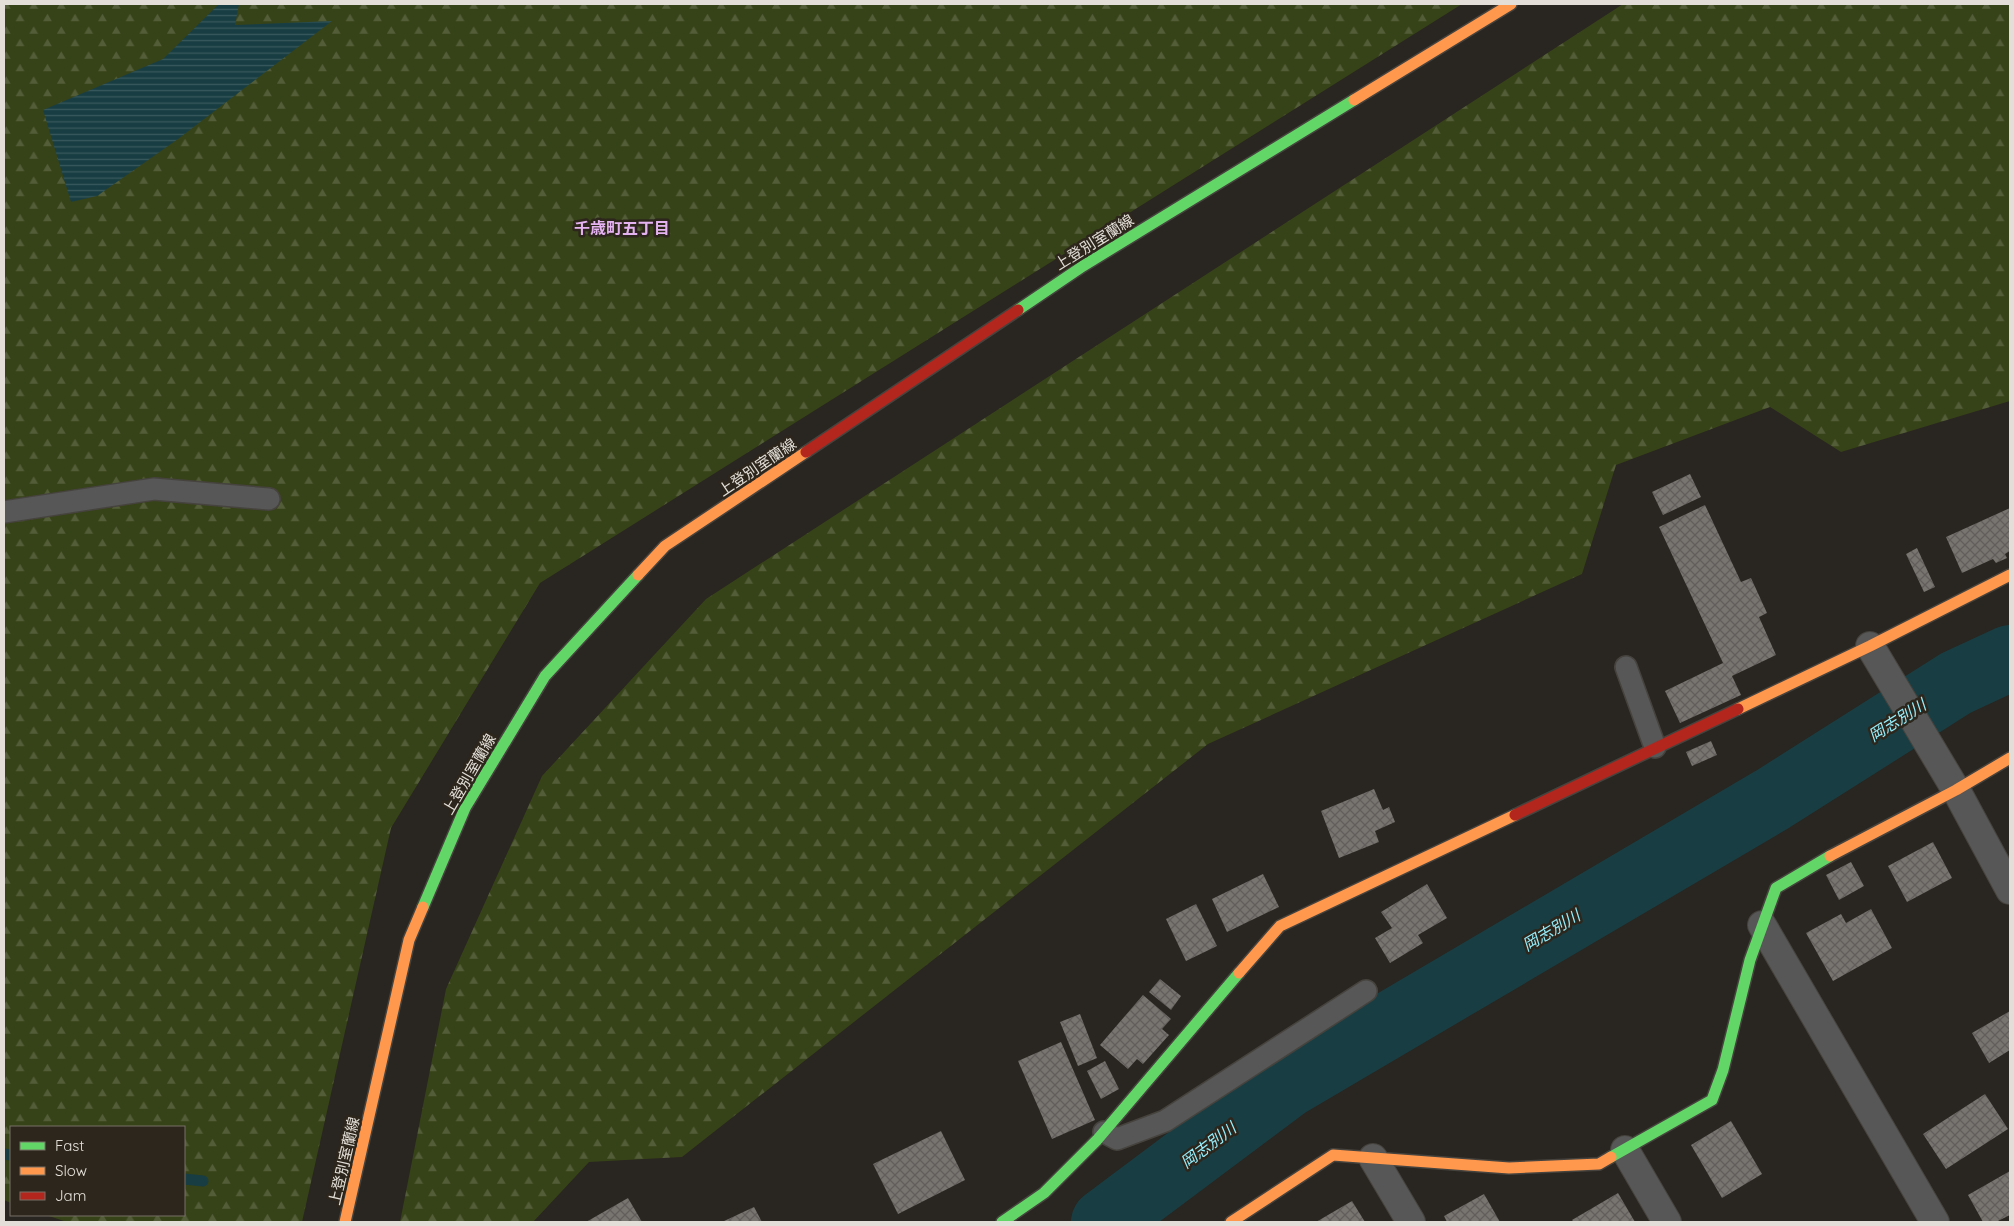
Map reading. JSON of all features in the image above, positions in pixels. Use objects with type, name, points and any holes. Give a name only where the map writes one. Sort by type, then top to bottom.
[{"type":"street","name":"上登別室蘭線","points":[[345,1222],[409,940],[465,808],[545,676],[665,546],[1083,266],[1511,4]]},
{"type":"street","points":[[1002,1222],[1044,1193],[1104,1132],[1280,926],[1655,746],[1870,646],[2010,575]]},
{"type":"street","points":[[1870,646],[1956,790],[2010,890]]},
{"type":"street","points":[[1231,1222],[1283,1186],[1333,1155],[1509,1168],[1599,1164],[1712,1100],[1723,1070],[1750,960],[1776,888],[1837,851],[1956,790],[2010,758]]},
{"type":"street","points":[[1762,925],[1935,1222]]},
{"type":"street","points":[[1625,1150],[1666,1222]]},
{"type":"street","points":[[1373,1158],[1411,1222]]},
{"type":"lane","points":[[4,512],[154,488],[269,499]]},
{"type":"lane","points":[[1626,667],[1655,746]]},
{"type":"lane","points":[[1104,1132],[1117,1139],[1165,1121],[1366,991]]},
{"type":"green space","points":[[4,4],[1462,4],[540,583],[391,828],[302,1222],[67,1222],[49,1216],[185,1216],[185,1126],[10,1126],[10,1203],[4,1200]]},
{"type":"green space","points":[[1623,4],[2010,4],[2010,401],[1841,452],[1770,407],[1616,465],[1582,574],[1208,744],[682,1157],[589,1162],[533,1222],[400,1222],[446,989],[542,776],[706,599]]},
{"type":"water","points":[[219,4],[239,4],[235,25],[332,21],[178,139],[97,196],[71,202],[43,110],[163,59]]},
{"type":"building","points":[[1690,474],[1701,497],[1663,515],[1652,492]]},
{"type":"building","points":[[1705,505],[1741,582],[1751,578],[1767,613],[1759,617],[1776,655],[1732,676],[1741,695],[1680,723],[1665,691],[1723,663],[1659,527]]},
{"type":"building","points":[[2010,508],[2010,551],[2005,554],[2007,558],[1996,563],[1993,559],[1962,573],[1946,537]]},
{"type":"building","points":[[1917,548],[1935,587],[1924,592],[1906,554]]},
{"type":"building","points":[[1711,741],[1717,755],[1692,766],[1686,752]]},
{"type":"building","points":[[1374,789],[1383,810],[1389,807],[1395,822],[1375,831],[1379,842],[1339,858],[1321,811]]},
{"type":"building","points":[[1933,842],[1952,878],[1907,902],[1888,866]]},
{"type":"building","points":[[1851,862],[1864,886],[1839,900],[1826,875]]},
{"type":"building","points":[[1263,874],[1279,907],[1227,932],[1212,899]]},
{"type":"building","points":[[1427,884],[1447,918],[1418,935],[1423,943],[1390,963],[1375,938],[1392,928],[1381,912]]},
{"type":"building","points":[[1196,904],[1217,946],[1186,961],[1166,919]]},
{"type":"building","points":[[1871,909],[1892,948],[1833,981],[1806,933],[1841,914],[1846,923]]},
{"type":"building","points":[[1160,979],[1181,996],[1171,1010],[1149,992]]},
{"type":"building","points":[[1143,995],[1171,1019],[1162,1029],[1169,1035],[1143,1064],[1137,1059],[1128,1069],[1100,1045]]},
{"type":"building","points":[[2010,1011],[2010,1050],[1989,1063],[1972,1033]]},
{"type":"building","points":[[1080,1014],[1097,1058],[1078,1066],[1060,1022]]},
{"type":"building","points":[[1061,1042],[1095,1120],[1052,1139],[1018,1061]]},
{"type":"building","points":[[1105,1061],[1119,1089],[1101,1099],[1087,1071]]},
{"type":"building","points":[[1985,1094],[2008,1129],[1946,1169],[1923,1134]]},
{"type":"building","points":[[1731,1121],[1762,1174],[1722,1198],[1691,1145]]},
{"type":"building","points":[[941,1131],[965,1180],[898,1214],[873,1164]]},
{"type":"building","points":[[2010,1171],[2010,1215],[1996,1222],[1983,1222],[1968,1195]]},
{"type":"building","points":[[1618,1193],[1635,1222],[1574,1222],[1572,1220]]},
{"type":"building","points":[[1484,1194],[1500,1222],[1447,1222],[1444,1216]]},
{"type":"building","points":[[628,1198],[642,1222],[586,1222]]},
{"type":"building","points":[[1352,1201],[1365,1222],[1316,1222]]},
{"type":"building","points":[[754,1207],[762,1222],[722,1222]]},
{"type":"waterway","name":"岡志別川","points":[[1104,1222],[1287,1085],[1773,799],[1956,683],[2010,658]]},
{"type":"waterway","points":[[4,1154],[10,1155]]},
{"type":"waterway","points":[[185,1179],[203,1181]]},
{"type":"traffic: fast","points":[[1018,310],[1083,266],[1354,100]]},
{"type":"traffic: fast","points":[[423,907],[465,808],[545,676],[638,575]]},
{"type":"traffic: fast","points":[[1611,1157],[1712,1100],[1723,1070],[1750,960],[1776,888],[1830,856]]},
{"type":"traffic: fast","points":[[1002,1222],[1044,1193],[1097,1140],[1239,973]]},
{"type":"traffic: slow","points":[[1354,100],[1511,4]]},
{"type":"traffic: slow","points":[[638,575],[665,546],[806,452]]},
{"type":"traffic: slow","points":[[1738,709],[1870,646],[2010,575]]},
{"type":"traffic: slow","points":[[1830,856],[1956,790],[2010,758]]},
{"type":"traffic: slow","points":[[1239,973],[1280,926],[1515,815]]},
{"type":"traffic: slow","points":[[345,1222],[409,940],[423,907]]},
{"type":"traffic: slow","points":[[1231,1222],[1333,1155],[1509,1168],[1599,1164],[1611,1157]]},
{"type":"traffic: jam","points":[[806,452],[1018,310]]},
{"type":"traffic: jam","points":[[1515,815],[1738,709]]},
{"type":"district","name":"千歳町五丁目","points":[[622,228]]}]
